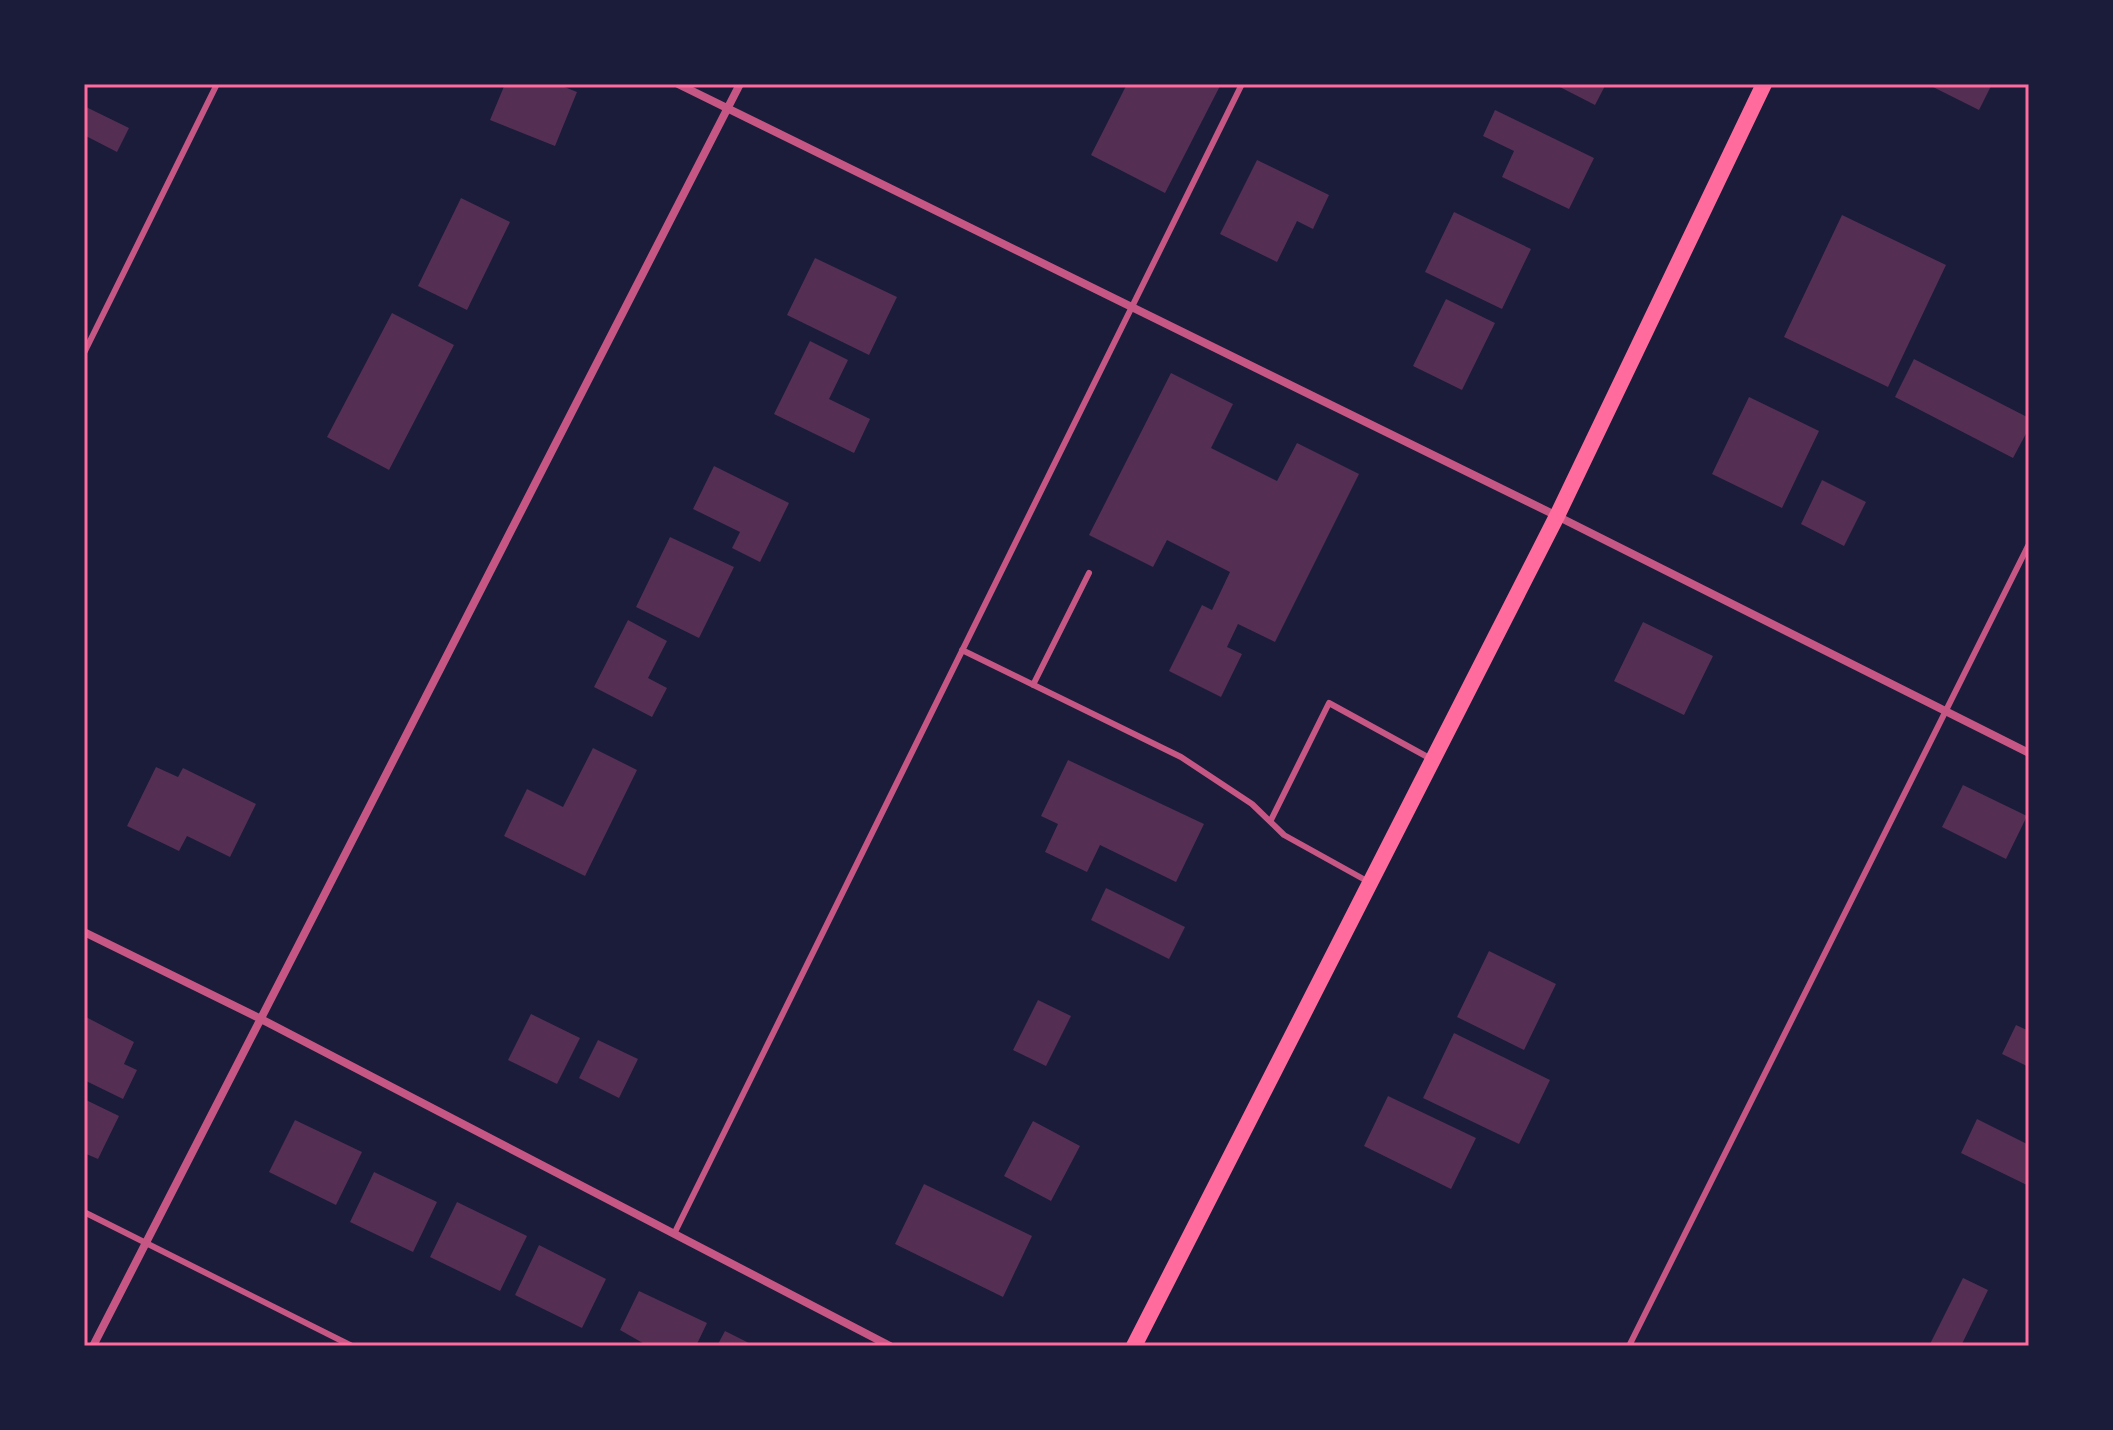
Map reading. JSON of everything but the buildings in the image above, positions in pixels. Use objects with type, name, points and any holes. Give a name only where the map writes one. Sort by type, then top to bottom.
[{"type":"main road","points":[[1134,1346],[1557,516],[1764,84]]},
{"type":"street","points":[[678,84],[1557,516],[2029,753]]},
{"type":"street","points":[[93,1346],[740,84]]},
{"type":"street","points":[[84,932],[259,1018],[890,1346]]},
{"type":"lane","points":[[84,353],[217,84]]},
{"type":"lane","points":[[674,1234],[1242,84]]},
{"type":"lane","points":[[1629,1346],[2029,544]]},
{"type":"lane","points":[[1033,685],[1089,573]]},
{"type":"lane","points":[[962,650],[1181,757],[1252,804],[1284,835],[1370,883]]},
{"type":"lane","points":[[1271,820],[1329,703],[1433,760]]},
{"type":"lane","points":[[84,1212],[352,1346]]}]
